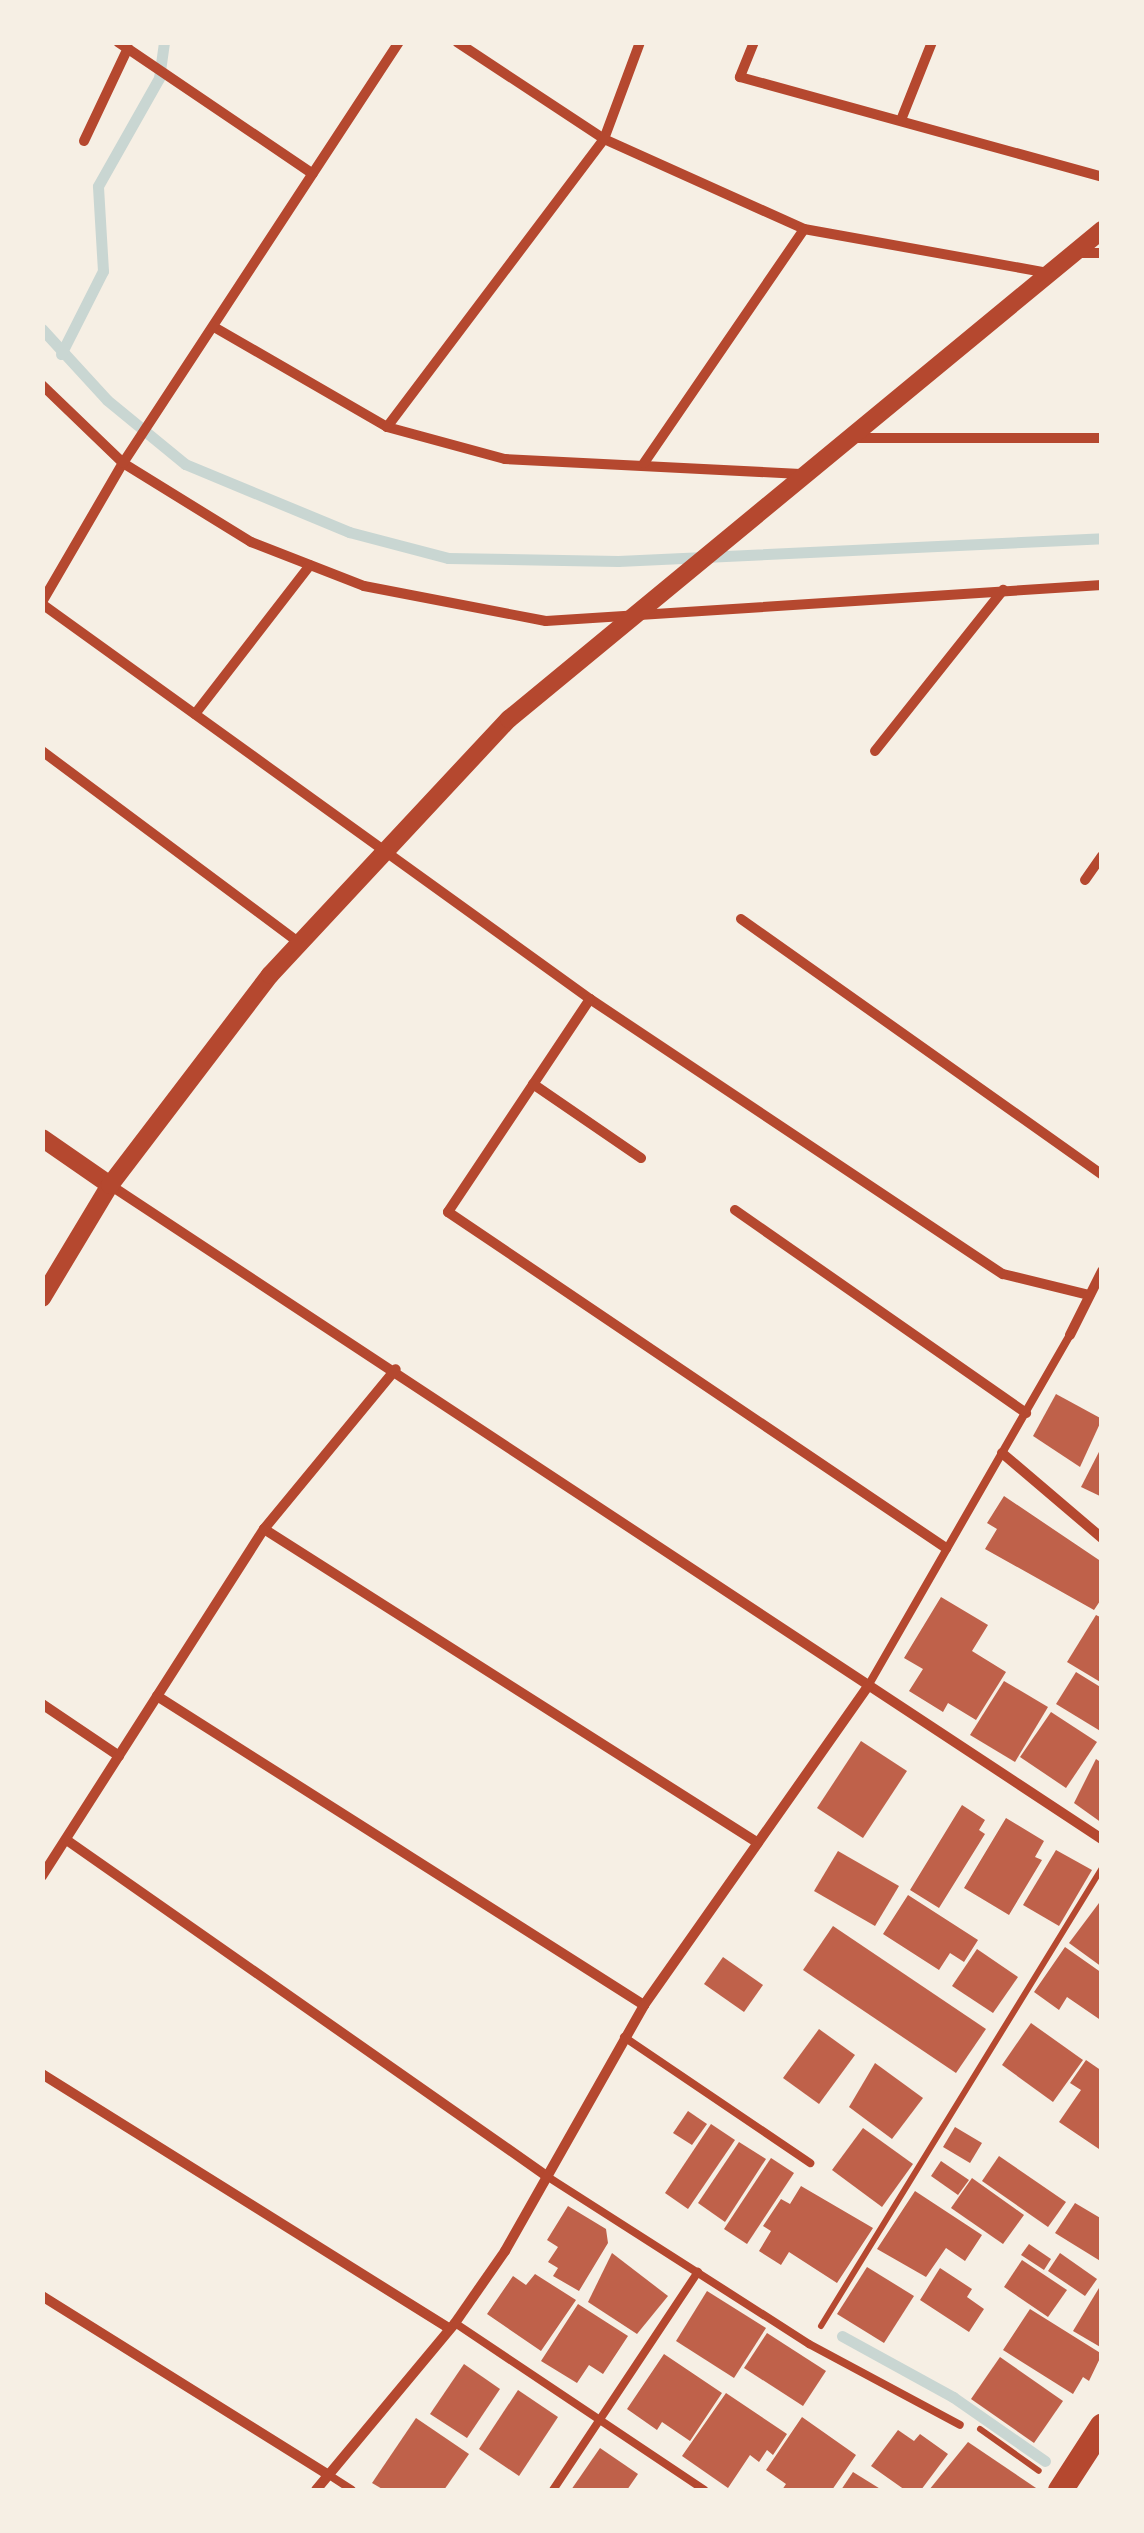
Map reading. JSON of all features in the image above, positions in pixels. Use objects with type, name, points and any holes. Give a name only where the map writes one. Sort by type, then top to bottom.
[{"type":"main road","points":[[1063,2490],[1102,2425]]},
{"type":"street","points":[[399,42],[127,458],[42,603],[590,999],[1002,1274],[1089,1295]]},
{"type":"street","points":[[457,42],[604,138],[804,229],[1050,273]]},
{"type":"street","points":[[386,427],[604,138],[640,42]]},
{"type":"street","points":[[754,42],[740,77],[1102,178]]},
{"type":"street","points":[[901,120],[932,42]]},
{"type":"street","points":[[84,141],[123,46],[314,174]]},
{"type":"street","points":[[644,463],[804,229]]},
{"type":"street","points":[[42,1298],[110,1186],[300,943],[509,720],[801,474],[1102,230]]},
{"type":"street","points":[[1074,253],[1102,253]]},
{"type":"street","points":[[214,327],[386,427],[504,459],[644,463],[801,474]]},
{"type":"street","points":[[42,385],[127,458],[251,542],[364,586],[546,621],[1102,585]]},
{"type":"street","points":[[846,438],[1102,438]]},
{"type":"street","points":[[195,714],[310,564]]},
{"type":"street","points":[[875,751],[1003,590]]},
{"type":"street","points":[[42,751],[300,943]]},
{"type":"street","points":[[1084,880],[1102,856]]},
{"type":"street","points":[[741,919],[1102,1176]]},
{"type":"street","points":[[590,999],[448,1212],[946,1548]]},
{"type":"street","points":[[533,1084],[641,1158]]},
{"type":"street","points":[[42,1138],[1102,1839]]},
{"type":"street","points":[[735,1210],[1026,1414]]},
{"type":"street","points":[[1070,1335],[1102,1271]]},
{"type":"street","points":[[42,1876],[68,1841],[264,1529],[396,1369]]},
{"type":"street","points":[[1002,1454],[1102,1538]]},
{"type":"street","points":[[264,1529],[758,1843]]},
{"type":"street","points":[[316,2490],[452,2325],[548,2177],[644,2005],[868,1686]]},
{"type":"street","points":[[157,1696],[644,2005]]},
{"type":"street","points":[[42,1704],[119,1756]]},
{"type":"street","points":[[68,1841],[548,2177]]},
{"type":"street","points":[[42,2074],[452,2325]]},
{"type":"street","points":[[42,2296],[328,2475]]},
{"type":"lane","points":[[868,1686],[1070,1335]]},
{"type":"lane","points":[[624,2038],[810,2162]]},
{"type":"lane","points":[[548,2177],[810,2344],[960,2425]]},
{"type":"lane","points":[[553,2490],[698,2272]]},
{"type":"lane","points":[[452,2325],[704,2490]]},
{"type":"lane","points":[[328,2475],[352,2490]]},
{"type":"path","points":[[810,2344],[1102,1868]]},
{"type":"path","points":[[960,2425],[972,2424],[1063,2490]]},
{"type":"building","points":[[1056,1394],[1102,1419],[1080,1467],[1033,1436]]},
{"type":"building","points":[[1102,1446],[1102,1497],[1081,1487]]},
{"type":"building","points":[[1004,1496],[1102,1562],[1102,1598],[1094,1610],[985,1549],[997,1529],[987,1523]]},
{"type":"building","points":[[941,1597],[988,1625],[972,1651],[1006,1672],[976,1720],[948,1703],[943,1712],[909,1691],[923,1669],[904,1658]]},
{"type":"building","points":[[1096,1615],[1102,1618],[1102,1683],[1067,1662]]},
{"type":"building","points":[[1076,1672],[1102,1688],[1102,1732],[1056,1704]]},
{"type":"building","points":[[1004,1681],[1048,1707],[1015,1762],[970,1735]]},
{"type":"building","points":[[1051,1712],[1097,1742],[1066,1788],[1020,1757]]},
{"type":"building","points":[[861,1741],[907,1771],[863,1838],[817,1808]]},
{"type":"building","points":[[1096,1759],[1102,1763],[1102,1823],[1074,1803]]},
{"type":"building","points":[[962,1805],[985,1820],[979,1830],[985,1834],[939,1908],[910,1890]]},
{"type":"building","points":[[1006,1818],[1044,1841],[1035,1857],[1042,1860],[1009,1915],[964,1888]]},
{"type":"building","points":[[1056,1850],[1092,1870],[1059,1926],[1023,1905]]},
{"type":"building","points":[[838,1851],[899,1886],[875,1926],[814,1891]]},
{"type":"building","points":[[908,1895],[978,1940],[964,1962],[950,1953],[939,1970],[883,1934]]},
{"type":"building","points":[[1102,1899],[1102,1967],[1069,1943]]},
{"type":"building","points":[[833,1926],[986,2029],[956,2073],[803,1970]]},
{"type":"building","points":[[1065,1947],[1102,1973],[1102,2021],[1067,1997],[1059,2010],[1034,1992]]},
{"type":"building","points":[[977,1949],[1018,1977],[993,2013],[952,1986]]},
{"type":"building","points":[[723,1957],[763,1985],[744,2012],[704,1984]]},
{"type":"building","points":[[1031,2023],[1083,2060],[1053,2102],[1002,2065]]},
{"type":"building","points":[[819,2029],[855,2055],[819,2104],[783,2078]]},
{"type":"building","points":[[1086,2060],[1102,2071],[1102,2151],[1059,2122],[1081,2090],[1070,2083]]},
{"type":"building","points":[[875,2063],[923,2098],[892,2139],[849,2107]]},
{"type":"building","points":[[688,2111],[707,2124],[692,2145],[673,2133]]},
{"type":"building","points":[[711,2124],[735,2140],[688,2209],[665,2193]]},
{"type":"building","points":[[955,2127],[982,2143],[970,2163],[943,2147]]},
{"type":"building","points":[[863,2128],[913,2164],[882,2207],[832,2170]]},
{"type":"building","points":[[739,2142],[766,2159],[725,2222],[698,2203]]},
{"type":"building","points":[[999,2156],[1066,2202],[1048,2227],[982,2181]]},
{"type":"building","points":[[771,2158],[794,2173],[747,2244],[724,2229]]},
{"type":"building","points":[[941,2161],[969,2180],[958,2195],[931,2176]]},
{"type":"building","points":[[972,2178],[1024,2215],[1003,2244],[951,2208]]},
{"type":"building","points":[[801,2186],[873,2228],[837,2283],[789,2252],[781,2265],[759,2251],[771,2231],[763,2226],[781,2199],[790,2204]]},
{"type":"building","points":[[915,2191],[982,2235],[965,2261],[946,2248],[926,2277],[877,2249]]},
{"type":"building","points":[[1075,2203],[1102,2219],[1102,2262],[1055,2233]]},
{"type":"building","points":[[568,2206],[606,2229],[608,2243],[579,2291],[553,2276],[558,2268],[548,2262],[558,2247],[547,2240]]},
{"type":"building","points":[[1029,2244],[1051,2259],[1044,2270],[1021,2255]]},
{"type":"building","points":[[612,2253],[668,2296],[637,2334],[588,2302]]},
{"type":"building","points":[[1060,2253],[1097,2279],[1085,2296],[1048,2271]]},
{"type":"building","points":[[1022,2260],[1067,2290],[1048,2317],[1004,2287]]},
{"type":"building","points":[[867,2267],[914,2296],[884,2343],[837,2314]]},
{"type":"building","points":[[940,2268],[972,2289],[967,2297],[984,2309],[969,2332],[920,2300]]},
{"type":"building","points":[[535,2274],[576,2300],[541,2351],[487,2314],[513,2276],[526,2285]]},
{"type":"building","points":[[1102,2283],[1102,2348],[1073,2331]]},
{"type":"building","points":[[707,2291],[766,2328],[734,2378],[676,2341]]},
{"type":"building","points":[[578,2304],[628,2336],[603,2374],[589,2365],[577,2383],[541,2361]]},
{"type":"building","points":[[1030,2309],[1102,2354],[1089,2381],[1083,2377],[1073,2394],[1003,2350]]},
{"type":"building","points":[[767,2333],[826,2371],[803,2406],[744,2368]]},
{"type":"building","points":[[664,2354],[722,2393],[690,2441],[662,2422],[657,2430],[627,2409]]},
{"type":"building","points":[[1000,2357],[1063,2401],[1034,2443],[971,2399]]},
{"type":"building","points":[[464,2364],[500,2389],[467,2438],[430,2414]]},
{"type":"building","points":[[518,2390],[558,2417],[519,2476],[479,2449]]},
{"type":"building","points":[[726,2393],[787,2434],[773,2455],[767,2450],[759,2462],[750,2455],[728,2488],[682,2456]]},
{"type":"building","points":[[802,2417],[856,2455],[832,2490],[782,2490],[786,2484],[766,2470]]},
{"type":"building","points":[[416,2418],[469,2454],[444,2490],[384,2490],[372,2483]]},
{"type":"building","points":[[898,2430],[914,2441],[920,2434],[948,2454],[921,2490],[905,2490],[871,2466]]},
{"type":"building","points":[[968,2442],[1039,2490],[929,2490]]},
{"type":"building","points":[[600,2448],[638,2474],[627,2490],[571,2490]]},
{"type":"building","points":[[853,2472],[882,2490],[841,2490]]},
{"type":"waterway","points":[[61,354],[103,271],[98,186],[159,78],[164,42]]},
{"type":"waterway","points":[[42,329],[107,400],[185,464],[349,532],[448,558],[618,561],[1102,538]]},
{"type":"waterway","points":[[842,2336],[953,2397],[1045,2461]]}]
